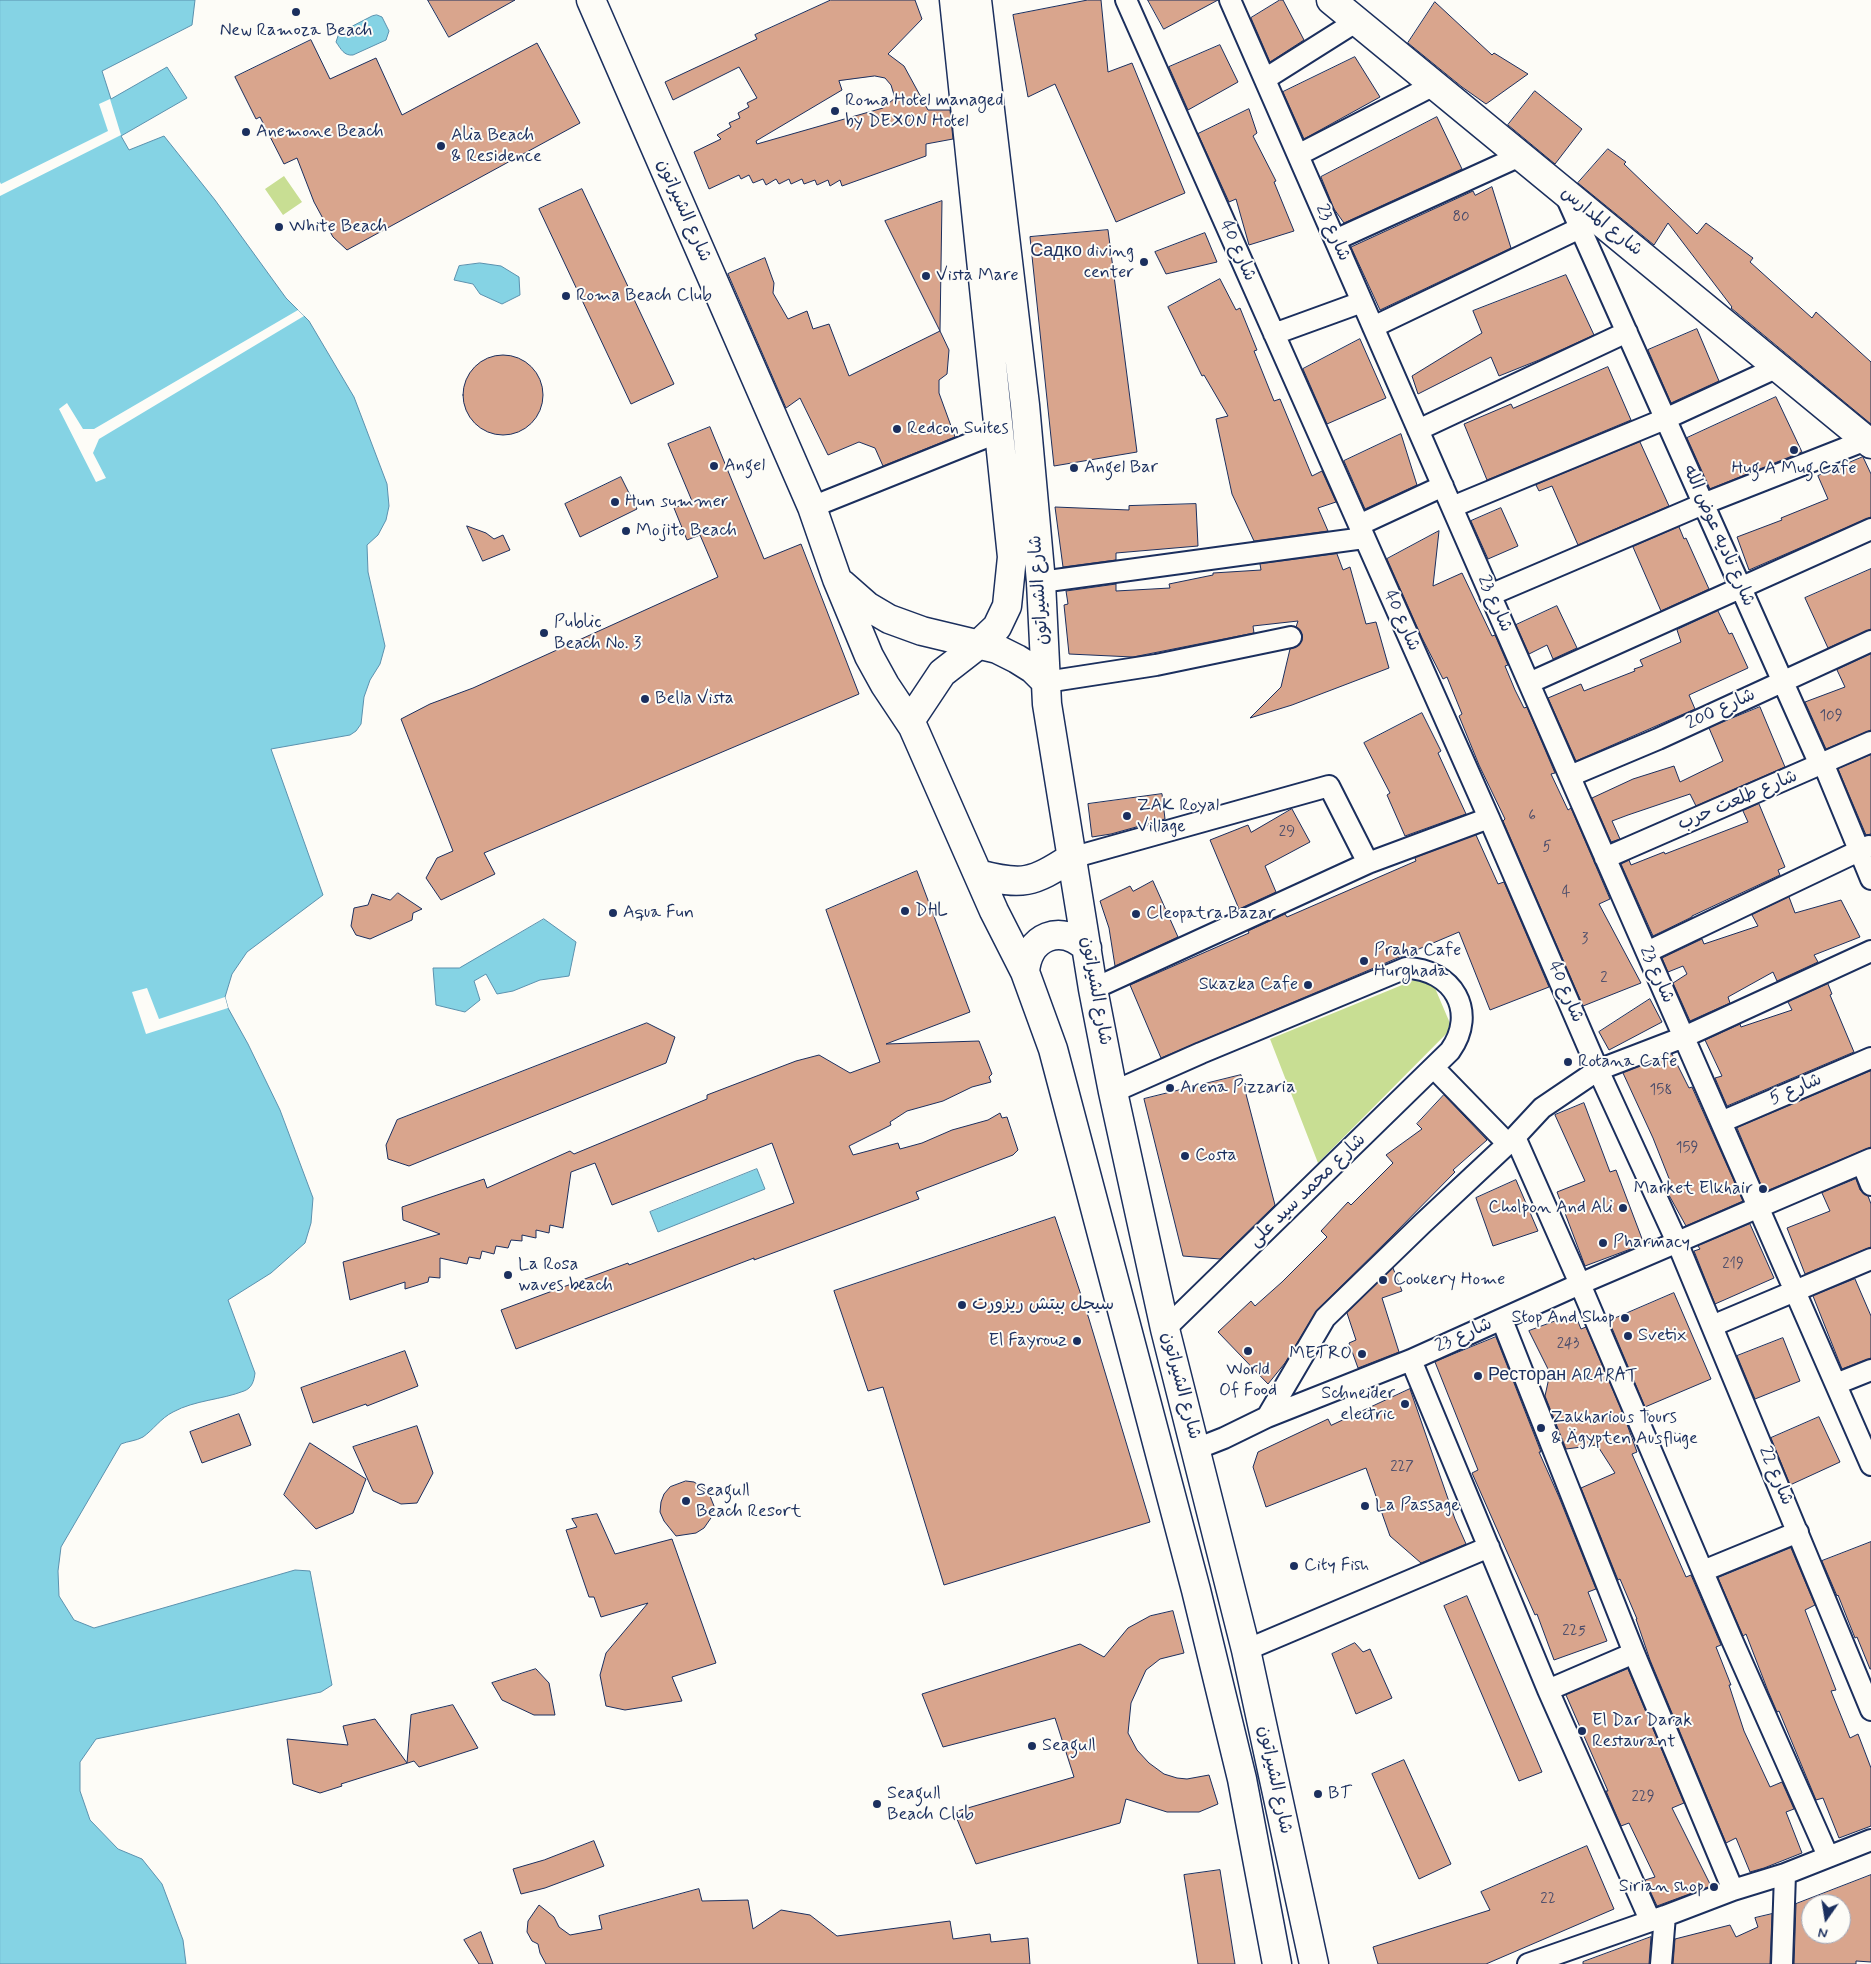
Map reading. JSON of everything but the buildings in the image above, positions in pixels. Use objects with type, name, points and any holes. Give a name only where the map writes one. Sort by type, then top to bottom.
[{"type":"street","name":"شارع الشيراتون","points":[[591,0],[812,506],[837,579],[869,656],[885,685],[910,721],[994,911],[1025,972],[1053,1049],[1196,1590],[1242,1779],[1277,1964]]},
{"type":"street","name":"شارع الشيراتون","points":[[910,721],[942,673],[978,646],[997,627],[1007,606],[1012,557],[954,0]]},
{"type":"street","name":"شارع الشيراتون","points":[[977,0],[1025,404],[1041,582],[1050,722],[1093,989],[1113,1092],[1165,1329],[1246,1650],[1314,1964]]},
{"type":"street","name":"شارع 40","points":[[1126,0],[1489,818],[1598,1070],[1677,1242]]},
{"type":"street","name":"شارع 23","points":[[1230,0],[1871,1466]]},
{"type":"street","name":"شارع المدارس","points":[[1332,0],[1868,442]]},
{"type":"street","points":[[1265,79],[1357,21]]},
{"type":"street","points":[[1298,155],[1434,85]]},
{"type":"street","points":[[1335,240],[1520,156]]},
{"type":"street","name":"شارع ناديه عوض الله","points":[[1564,192],[1820,765],[1826,770],[1865,848],[1871,879]]},
{"type":"street","points":[[1373,327],[1580,228]]},
{"type":"street","points":[[1274,334],[1362,302]]},
{"type":"street","points":[[1418,430],[1627,332]]},
{"type":"street","points":[[1452,507],[1665,419],[1778,367]]},
{"type":"street","points":[[812,506],[999,432]]},
{"type":"street","points":[[1490,595],[1703,504],[1868,442]]},
{"type":"street","points":[[1041,582],[1362,532],[1443,486]]},
{"type":"street","points":[[1529,682],[1871,529]]},
{"type":"street","points":[[837,579],[867,606],[890,619],[922,631],[978,646],[997,649],[1018,658],[1046,682],[1156,665],[1291,638]]},
{"type":"street","name":"شارع 200","points":[[1570,776],[1658,739],[1871,641]]},
{"type":"street","name":"شارع طلعت حرب","points":[[1605,858],[1871,742]]},
{"type":"street","points":[[978,874],[1015,881],[1032,880],[1071,858],[1329,786],[1368,863]]},
{"type":"street","points":[[1093,989],[1368,863],[1489,818]]},
{"type":"street","points":[[1647,952],[1865,848]]},
{"type":"street","points":[[1025,972],[1030,950],[1047,937],[1058,934],[1069,936],[1079,940],[1087,948]]},
{"type":"street","points":[[1267,1417],[1325,1318],[1542,1108],[1598,1070],[1684,1037],[1871,952]]},
{"type":"street","name":"شارع محمد سيد على","points":[[1113,1092],[1201,1053],[1406,968],[1417,968],[1438,976],[1446,982],[1459,1000],[1462,1010],[1462,1027],[1457,1042],[1450,1051],[1165,1329]]},
{"type":"street","name":"شارع 5","points":[[1721,1122],[1871,1058]]},
{"type":"street","points":[[1434,1068],[1511,1140],[1580,1284],[1703,1572],[1828,1856]]},
{"type":"street","points":[[1866,1161],[1871,1185]]},
{"type":"street","name":"شارع 23","points":[[1196,1449],[1267,1417],[1411,1360],[1580,1284],[1866,1161]]},
{"type":"street","name":"شارع 22","points":[[1677,1242],[1871,1710]]},
{"type":"street","points":[[1712,1326],[1871,1259]]},
{"type":"street","points":[[1502,1320],[1634,1653],[1733,1890]]},
{"type":"street","points":[[1411,1360],[1548,1690],[1658,1918],[1661,1964]]},
{"type":"street","points":[[1836,1384],[1871,1370]]},
{"type":"street","points":[[1703,1572],[1798,1532]]},
{"type":"street","points":[[1246,1650],[1489,1547]]},
{"type":"street","points":[[1548,1690],[1634,1653]]},
{"type":"street","points":[[1539,1962],[1733,1890],[1785,1874],[1871,1840]]},
{"type":"street","points":[[1782,1964],[1785,1874]]},
{"type":"green space","points":[[284,176],[302,202],[283,215],[265,189]]},
{"type":"green space","points":[[1429,974],[1452,1028],[1318,1163],[1270,1039]]},
{"type":"water","points":[[0,0],[195,0],[192,25],[102,71],[111,99],[167,67],[187,98],[121,136],[129,150],[164,136],[215,200],[286,298],[309,321],[354,397],[387,484],[389,506],[386,520],[378,535],[367,545],[368,572],[385,646],[380,664],[370,680],[364,697],[361,724],[350,735],[271,749],[323,895],[247,952],[232,974],[225,997],[228,1008],[280,1110],[313,1198],[311,1223],[305,1243],[271,1273],[228,1300],[255,1373],[251,1386],[247,1390],[235,1394],[181,1408],[165,1417],[143,1437],[121,1444],[61,1547],[58,1571],[59,1596],[74,1620],[94,1628],[295,1570],[310,1571],[332,1685],[321,1692],[96,1739],[80,1762],[80,1791],[90,1820],[118,1849],[142,1859],[162,1884],[183,1940],[186,1964],[0,1964]]},
{"type":"water","points":[[377,15],[382,17],[389,31],[386,40],[353,55],[343,52],[336,42],[339,33]]},
{"type":"water","points":[[480,263],[501,266],[519,277],[520,295],[502,304],[480,294],[473,284],[454,280],[459,266]]},
{"type":"water","points":[[544,919],[576,942],[569,976],[540,980],[513,991],[497,994],[486,974],[474,981],[480,1000],[465,1012],[436,1005],[433,968],[459,968]]},
{"type":"water","points":[[757,1169],[765,1189],[658,1232],[650,1212]]},
{"type":"pier","points":[[110,99],[121,135],[0,196],[0,182],[1,184],[108,131],[99,104]]},
{"type":"pier","points":[[298,310],[304,316],[99,439],[93,453],[106,478],[96,482],[59,409],[67,403],[83,429],[94,429]]},
{"type":"pier","points":[[147,988],[159,1019],[225,997],[228,1008],[146,1034],[132,992]]},
{"type":"place","name":"New Ramoza Beach","points":[[296,12]]},
{"type":"place","name":"Roma Hotel managed by DEXON Hotel","points":[[835,111]]},
{"type":"place","name":"Anemone Beach","points":[[246,132]]},
{"type":"place","name":"Alia Beach & Residence","points":[[441,146]]},
{"type":"place","name":"White Beach","points":[[279,227]]},
{"type":"place","name":"Садко diving center","points":[[1144,262]]},
{"type":"place","name":"Vista Mare","points":[[926,276]]},
{"type":"place","name":"Roma Beach Club","points":[[566,296]]},
{"type":"place","name":"Redcon Suites","points":[[897,429]]},
{"type":"place","name":"Hug A Mug Cafe","points":[[1794,450]]},
{"type":"place","name":"Angel","points":[[714,466]]},
{"type":"place","name":"Angel Bar","points":[[1074,468]]},
{"type":"place","name":"Hun summer","points":[[615,502]]},
{"type":"place","name":"Mojito Beach","points":[[626,531]]},
{"type":"place","name":"Public Beach No. 3","points":[[544,633]]},
{"type":"place","name":"Bella Vista","points":[[645,699]]},
{"type":"place","name":"ZAK Royal Village","points":[[1127,816]]},
{"type":"place","name":"DHL","points":[[905,911]]},
{"type":"place","name":"Aqua Fun","points":[[613,913]]},
{"type":"place","name":"Cleopatra Bazar","points":[[1136,914]]},
{"type":"place","name":"Praha Cafe Hurghada","points":[[1364,961]]},
{"type":"place","name":"Skazka Cafe","points":[[1308,985]]},
{"type":"place","name":"Rotana Cafe","points":[[1568,1062]]},
{"type":"place","name":"Arena Pizzaria","points":[[1170,1088]]},
{"type":"place","name":"Costa","points":[[1185,1156]]},
{"type":"place","name":"Market Elkhair","points":[[1763,1189]]},
{"type":"place","name":"Cholpon And Ali","points":[[1623,1208]]},
{"type":"place","name":"Pharmacy","points":[[1603,1243]]},
{"type":"place","name":"La Rosa waves beach","points":[[508,1275]]},
{"type":"place","name":"Cookery Home","points":[[1383,1280]]},
{"type":"place","name":"سيجل بيتش ريزورت","points":[[962,1305]]},
{"type":"place","name":"Stop And Shop","points":[[1625,1318]]},
{"type":"place","name":"Svetix","points":[[1628,1336]]},
{"type":"place","name":"El Fayrouz","points":[[1077,1341]]},
{"type":"place","name":"World Of Food","points":[[1248,1351]]},
{"type":"place","name":"METRO","points":[[1362,1354]]},
{"type":"place","name":"Ресторан ARARAT","points":[[1478,1376]]},
{"type":"place","name":"Schneider electric","points":[[1405,1404]]},
{"type":"place","name":"Zakharious Tours & Ägypten Ausflüge","points":[[1541,1428]]},
{"type":"place","name":"Seagull Beach Resort","points":[[686,1501]]},
{"type":"place","name":"La Passage","points":[[1365,1506]]},
{"type":"place","name":"City Fish","points":[[1294,1566]]},
{"type":"place","name":"El Dar Darak Restaurant","points":[[1582,1731]]},
{"type":"place","name":"Seagull","points":[[1032,1746]]},
{"type":"place","name":"BT","points":[[1318,1794]]},
{"type":"place","name":"Seagull Beach Club","points":[[877,1804]]},
{"type":"place","name":"Sirian shop","points":[[1714,1887]]}]
